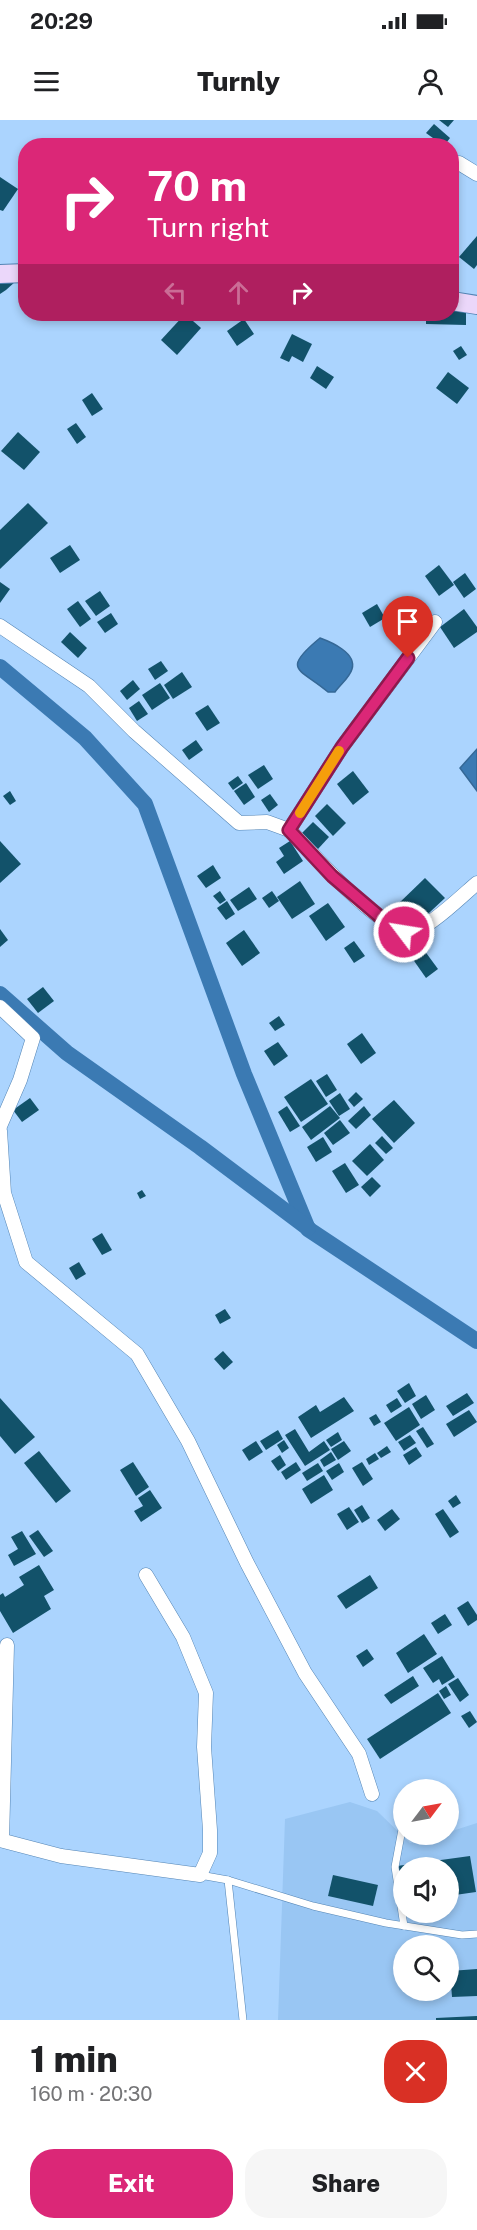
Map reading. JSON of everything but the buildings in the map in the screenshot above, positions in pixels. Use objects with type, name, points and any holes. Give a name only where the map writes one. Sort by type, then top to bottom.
[{"type":"main road","points":[[0,274],[18,273]]},
{"type":"main road","points":[[459,301],[477,304]]},
{"type":"street","points":[[459,163],[477,174]]},
{"type":"street","points":[[289,830],[342,747],[435,622]]},
{"type":"street","points":[[0,626],[88,686],[134,731],[239,824],[267,822],[289,830],[332,876],[386,922],[404,932],[417,930],[461,898],[477,883]]},
{"type":"street","points":[[0,1007],[33,1038],[20,1080],[0,1126]]},
{"type":"street","points":[[0,1131],[4,1193],[26,1262],[137,1354],[188,1441],[247,1563],[305,1672],[359,1754],[372,1794]]},
{"type":"street","points":[[7,1645],[1,1840],[61,1856],[200,1875],[210,1853],[204,1747],[206,1693],[183,1637],[146,1575]]},
{"type":"lane","points":[[399,1845],[395,1867],[405,1926]]},
{"type":"lane","points":[[200,1875],[228,1880],[313,1906],[405,1926],[462,1935],[477,1934]]},
{"type":"lane","points":[[228,1880],[243,2020]]},
{"type":"shaded area","points":[[320,638],[342,649],[353,663],[349,675],[335,692],[328,692],[298,668],[300,657]]},
{"type":"shaded area","points":[[477,749],[477,791],[460,768]]},
{"type":"shaded area","points":[[350,1802],[377,1811],[393,1827],[393,1845],[459,1845],[459,1829],[477,1823],[477,2020],[278,2020],[285,1819]]},
{"type":"waterway","points":[[0,667],[85,738],[145,804],[244,1074],[308,1229],[477,1341]]},
{"type":"waterway","points":[[0,994],[67,1053],[200,1147],[308,1228]]},
{"type":"slow traffic","points":[[300,813],[339,751]]},
{"type":"route","points":[[404,932],[386,922],[332,876],[302,841],[289,830],[342,747],[408,658]]}]
